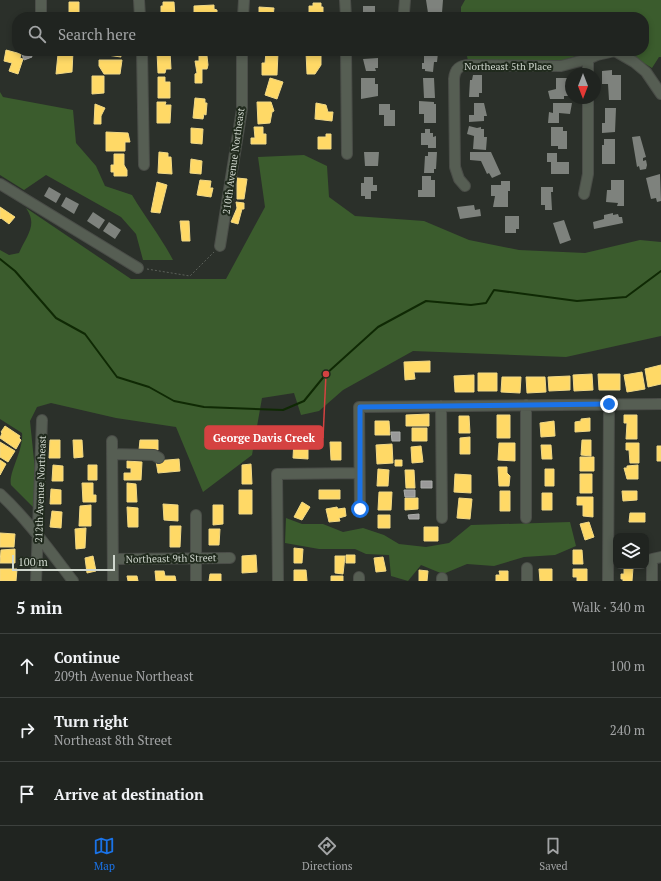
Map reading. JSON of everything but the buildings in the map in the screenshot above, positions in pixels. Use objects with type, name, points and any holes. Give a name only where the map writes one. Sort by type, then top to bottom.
[{"type":"street","points":[[41,0],[41,12]]},
{"type":"street","points":[[139,0],[140,12]]},
{"type":"street","points":[[244,0],[244,12]]},
{"type":"street","points":[[345,0],[346,12]]},
{"type":"street","points":[[404,12],[405,0]]},
{"type":"street","points":[[142,56],[144,165]]},
{"type":"street","name":"210th Avenue Northeast","points":[[220,246],[242,109],[242,56]]},
{"type":"street","points":[[346,56],[347,154]]},
{"type":"street","name":"Northeast 5th Place","points":[[466,186],[459,179],[455,167],[454,79],[456,70],[460,66],[470,64],[561,66],[596,56]]},
{"type":"street","name":"Northeast 5th Place","points":[[625,56],[646,72],[661,94]]},
{"type":"street","points":[[588,59],[588,68]]},
{"type":"street","points":[[584,194],[588,174],[588,104]]},
{"type":"street","points":[[0,184],[138,268]]},
{"type":"street","points":[[608,581],[609,404]]},
{"type":"street","points":[[360,509],[360,407],[661,404]]},
{"type":"street","points":[[526,405],[526,518]]},
{"type":"street","points":[[441,406],[442,518]]},
{"type":"street","name":"212th Avenue Northeast","points":[[36,581],[39,536],[42,420]]},
{"type":"street","points":[[112,441],[113,581]]},
{"type":"street","points":[[112,454],[154,455],[159,458]]},
{"type":"street","points":[[278,581],[277,474],[359,473]]},
{"type":"street","points":[[0,494],[13,506],[39,536],[73,581]]},
{"type":"street","points":[[196,515],[196,581]]},
{"type":"street","points":[[652,581],[652,560],[661,557]]},
{"type":"street","name":"Northeast 9th Street","points":[[113,559],[230,558]]},
{"type":"street","points":[[527,568],[527,581]]},
{"type":"path","points":[[138,268],[190,276],[220,246]]},
{"type":"green space","points":[[465,0],[661,0],[661,57],[659,57],[652,68],[632,56],[649,56],[649,12],[461,12],[461,7]]},
{"type":"green space","points":[[467,56],[576,56],[564,60],[468,61]]},
{"type":"green space","points":[[0,92],[3,97],[73,110],[76,143],[96,166],[105,186],[132,195],[173,260],[143,260],[136,234],[121,217],[46,175],[24,190],[0,175]]},
{"type":"green space","points":[[304,155],[327,166],[329,197],[355,216],[424,221],[469,240],[519,250],[585,253],[640,240],[661,242],[661,336],[566,357],[413,351],[343,390],[319,411],[301,415],[294,393],[262,398],[252,455],[203,492],[176,427],[116,418],[51,403],[37,407],[30,421],[35,470],[36,510],[11,485],[12,474],[21,447],[22,433],[0,419],[0,250],[9,255],[19,253],[31,225],[31,220],[26,208],[131,279],[226,279],[265,207],[258,157]]},
{"type":"green space","points":[[286,518],[302,524],[323,524],[343,532],[363,528],[384,535],[399,544],[426,547],[449,543],[471,525],[570,522],[576,546],[555,555],[524,557],[494,566],[467,564],[443,574],[421,565],[408,581],[391,576],[389,555],[366,554],[355,549],[319,549],[285,543]]},
{"type":"waterway","points":[[0,259],[15,271],[56,318],[85,334],[117,377],[149,387],[174,401],[204,407],[283,410],[304,401],[326,374],[378,327],[426,301],[471,305],[486,303],[494,290],[577,301],[626,297],[661,271]]},
{"type":"place","name":"George Davis Creek","points":[[326,374]]},
{"type":"route","points":[[360,509],[360,407],[609,404]]}]
